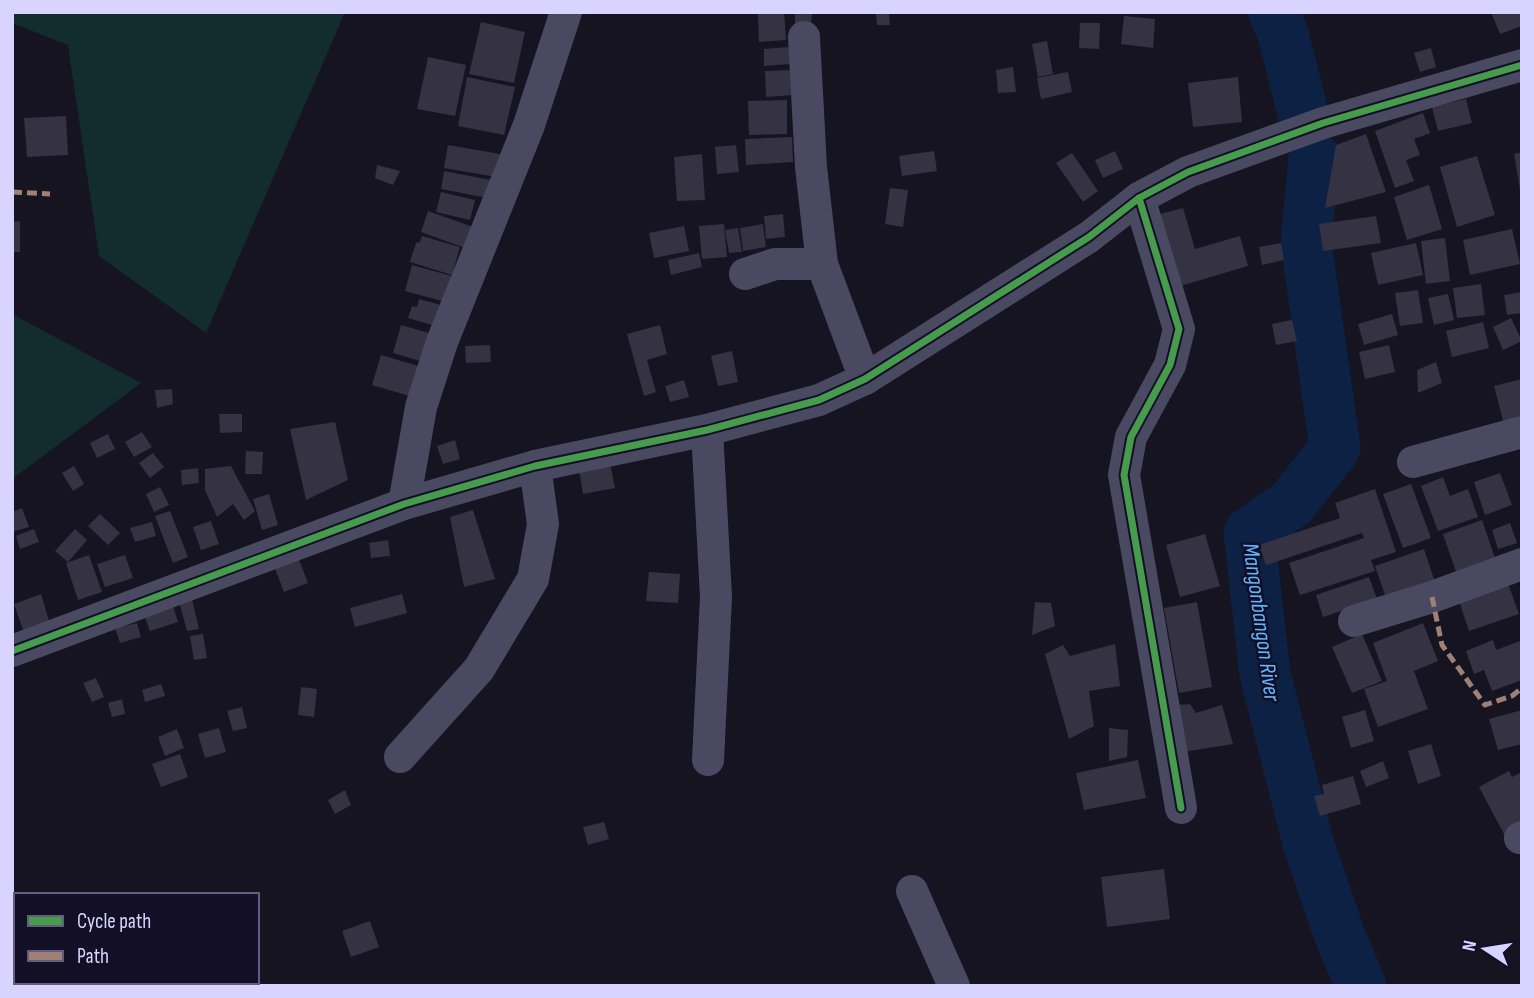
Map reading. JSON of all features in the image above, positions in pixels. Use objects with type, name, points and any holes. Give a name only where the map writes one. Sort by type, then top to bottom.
[{"type":"street","points":[[404,504],[425,394],[442,342],[529,125],[566,12]]},
{"type":"street","points":[[804,37],[811,167],[822,264],[865,379]]},
{"type":"street","points":[[12,651],[404,504],[535,466],[708,430],[819,400],[865,379],[1089,237],[1139,198],[1188,172],[1284,136],[1522,65]]},
{"type":"street","points":[[1139,198],[1179,329],[1170,365],[1131,437],[1124,475],[1181,808]]},
{"type":"street","points":[[745,274],[775,264],[822,264]]},
{"type":"street","points":[[708,430],[716,597],[708,760]]},
{"type":"street","points":[[1413,462],[1522,432]]},
{"type":"street","points":[[400,757],[479,669],[533,579],[543,524],[535,466]]},
{"type":"street","points":[[1354,621],[1432,597],[1522,564]]},
{"type":"street","points":[[912,891],[954,986]]},
{"type":"green space","points":[[12,12],[345,12],[206,333],[99,256],[68,45],[12,23]]},
{"type":"green space","points":[[12,314],[141,383],[12,479]]},
{"type":"building","points":[[784,12],[786,40],[759,42],[758,14]]},
{"type":"building","points":[[795,12],[812,12],[811,27],[795,27]]},
{"type":"building","points":[[876,12],[889,12],[890,25],[877,25]]},
{"type":"building","points":[[1491,12],[1522,12],[1522,26],[1500,34]]},
{"type":"building","points":[[1124,16],[1155,19],[1153,48],[1121,44]]},
{"type":"building","points":[[481,22],[525,32],[514,83],[469,74]]},
{"type":"building","points":[[1080,23],[1100,23],[1099,49],[1079,48]]},
{"type":"building","points":[[1047,41],[1053,74],[1038,77],[1032,44]]},
{"type":"building","points":[[789,47],[790,64],[764,66],[764,49]]},
{"type":"building","points":[[1431,48],[1436,67],[1420,72],[1414,53]]},
{"type":"building","points":[[428,57],[466,65],[455,116],[417,109]]},
{"type":"building","points":[[1013,67],[1016,92],[998,93],[996,70]]},
{"type":"building","points":[[792,70],[793,95],[766,97],[765,71]]},
{"type":"building","points":[[1068,72],[1072,92],[1041,99],[1037,78]]},
{"type":"building","points":[[467,77],[515,87],[504,135],[458,126]]},
{"type":"building","points":[[1238,77],[1242,122],[1193,127],[1188,83]]},
{"type":"building","points":[[1466,99],[1472,123],[1438,131],[1432,107]]},
{"type":"building","points":[[787,100],[787,134],[749,135],[748,101]]},
{"type":"building","points":[[1423,113],[1430,133],[1414,139],[1420,155],[1406,160],[1414,181],[1395,188],[1375,131]]},
{"type":"building","points":[[66,116],[68,155],[27,157],[24,118]]},
{"type":"building","points":[[1366,134],[1386,192],[1325,208],[1336,145]]},
{"type":"building","points":[[792,137],[793,162],[746,165],[745,139]]},
{"type":"building","points":[[448,145],[500,154],[496,177],[444,168]]},
{"type":"building","points":[[736,145],[739,172],[717,174],[715,147]]},
{"type":"building","points":[[934,151],[937,171],[902,176],[899,156]]},
{"type":"building","points":[[1115,151],[1123,169],[1103,178],[1095,160]]},
{"type":"building","points":[[1522,152],[1522,190],[1520,190],[1514,154]]},
{"type":"building","points":[[1072,153],[1098,191],[1083,202],[1056,163]]},
{"type":"building","points":[[702,154],[705,200],[677,201],[674,157]]},
{"type":"building","points":[[1477,156],[1495,215],[1457,227],[1440,167]]},
{"type":"building","points":[[377,165],[400,171],[393,185],[375,178]]},
{"type":"building","points":[[444,171],[496,181],[493,199],[441,189]]},
{"type":"building","points":[[1429,185],[1442,229],[1407,240],[1394,197]]},
{"type":"building","points":[[890,188],[908,190],[903,227],[885,224]]},
{"type":"building","points":[[441,192],[475,200],[470,220],[436,212]]},
{"type":"building","points":[[1183,208],[1195,249],[1240,236],[1248,266],[1177,287],[1156,215]]},
{"type":"building","points":[[428,211],[473,227],[465,248],[421,232]]},
{"type":"building","points":[[783,214],[785,237],[766,239],[764,216]]},
{"type":"building","points":[[1376,216],[1381,243],[1323,251],[1319,224]]},
{"type":"building","points":[[20,221],[20,252],[12,252],[12,222]]},
{"type":"building","points":[[724,224],[727,257],[702,259],[699,226]]},
{"type":"building","points":[[763,224],[766,247],[743,251],[740,228]]},
{"type":"building","points":[[684,226],[689,251],[654,258],[649,233]]},
{"type":"building","points":[[738,228],[742,252],[729,253],[725,230]]},
{"type":"building","points":[[1512,229],[1520,264],[1470,275],[1463,240]]},
{"type":"building","points":[[422,236],[460,247],[452,275],[410,262],[416,243],[420,242]]},
{"type":"building","points":[[1445,238],[1450,281],[1426,284],[1421,241]]},
{"type":"building","points":[[1281,243],[1284,260],[1262,265],[1259,247]]},
{"type":"building","points":[[1416,243],[1423,275],[1378,285],[1371,253]]},
{"type":"building","points":[[699,253],[702,267],[671,275],[668,260]]},
{"type":"building","points":[[412,265],[452,276],[446,302],[405,291]]},
{"type":"building","points":[[1481,284],[1485,315],[1457,318],[1453,288]]},
{"type":"building","points":[[1418,290],[1423,323],[1400,326],[1395,293]]},
{"type":"building","points":[[1522,292],[1522,313],[1507,315],[1504,295]]},
{"type":"building","points":[[1448,294],[1454,320],[1434,325],[1428,298]]},
{"type":"building","points":[[419,299],[448,307],[445,319],[435,317],[432,325],[408,318],[412,306],[417,307]]},
{"type":"building","points":[[1392,314],[1398,335],[1364,345],[1358,324]]},
{"type":"building","points":[[1511,318],[1522,341],[1503,350],[1493,327]]},
{"type":"building","points":[[1292,320],[1297,341],[1276,345],[1272,324]]},
{"type":"building","points":[[1483,322],[1489,348],[1452,357],[1446,331]]},
{"type":"building","points":[[401,325],[429,333],[420,361],[393,353]]},
{"type":"building","points":[[660,325],[667,354],[647,360],[656,392],[644,396],[627,334]]},
{"type":"building","points":[[490,345],[491,362],[466,363],[465,346]]},
{"type":"building","points":[[1389,345],[1395,372],[1365,379],[1359,352]]},
{"type":"building","points":[[732,351],[738,382],[718,386],[711,356]]},
{"type":"building","points":[[381,355],[422,367],[413,397],[372,385]]},
{"type":"building","points":[[1436,362],[1442,383],[1418,393],[1417,370]]},
{"type":"building","points":[[1522,379],[1522,424],[1505,428],[1494,386]]},
{"type":"building","points":[[684,380],[689,397],[670,402],[665,386]]},
{"type":"building","points":[[172,389],[173,404],[157,408],[155,390]]},
{"type":"building","points":[[219,414],[242,414],[242,432],[220,433]]},
{"type":"building","points":[[335,422],[348,480],[306,500],[290,429]]},
{"type":"building","points":[[142,432],[152,447],[134,457],[125,442]]},
{"type":"building","points":[[108,434],[115,449],[97,458],[90,443]]},
{"type":"building","points":[[455,440],[460,459],[443,464],[437,446]]},
{"type":"building","points":[[246,451],[263,452],[262,474],[245,474]]},
{"type":"building","points":[[153,453],[164,467],[150,478],[139,463]]},
{"type":"building","points":[[610,463],[615,488],[583,494],[579,469]]},
{"type":"building","points":[[74,466],[84,484],[73,491],[62,473]]},
{"type":"building","points":[[231,466],[255,511],[244,520],[233,504],[217,517],[205,490],[205,469]]},
{"type":"building","points":[[198,468],[199,483],[182,485],[181,470]]},
{"type":"building","points":[[1500,473],[1512,505],[1485,515],[1474,482]]},
{"type":"building","points":[[1443,477],[1450,496],[1468,489],[1478,517],[1438,531],[1421,486]]},
{"type":"building","points":[[1411,484],[1431,538],[1403,548],[1383,494]]},
{"type":"building","points":[[160,487],[169,505],[154,512],[146,494]]},
{"type":"building","points":[[1375,489],[1396,552],[1371,560],[1375,571],[1300,595],[1289,563],[1364,538],[1362,533],[1266,565],[1259,545],[1340,518],[1335,503]]},
{"type":"building","points":[[269,494],[278,525],[262,530],[253,499]]},
{"type":"building","points":[[22,508],[29,527],[12,532],[12,512]]},
{"type":"building","points":[[473,510],[495,579],[464,587],[450,517]]},
{"type":"building","points":[[170,511],[188,557],[173,563],[155,516]]},
{"type":"building","points":[[100,514],[120,533],[108,545],[88,526]]},
{"type":"building","points":[[1482,520],[1495,558],[1456,572],[1443,534]]},
{"type":"building","points":[[211,521],[219,544],[201,550],[193,527]]},
{"type":"building","points":[[152,522],[156,536],[135,542],[130,528]]},
{"type":"building","points":[[1510,523],[1517,543],[1498,549],[1492,530]]},
{"type":"building","points":[[34,529],[39,542],[20,549],[16,536]]},
{"type":"building","points":[[75,529],[87,540],[68,562],[55,551]]},
{"type":"building","points":[[1205,534],[1220,586],[1180,597],[1166,545]]},
{"type":"building","points":[[388,540],[390,556],[371,558],[369,543]]},
{"type":"building","points":[[1424,549],[1435,582],[1386,598],[1375,566]]},
{"type":"building","points":[[89,555],[102,592],[78,600],[66,563]]},
{"type":"building","points":[[125,555],[133,578],[105,587],[97,564]]},
{"type":"building","points":[[298,557],[308,583],[284,592],[274,566]]},
{"type":"building","points":[[649,572],[680,574],[678,603],[646,601]]},
{"type":"building","points":[[1369,577],[1377,599],[1323,617],[1316,595]]},
{"type":"building","points":[[1506,578],[1519,614],[1469,631],[1457,595]]},
{"type":"building","points":[[41,594],[49,621],[23,630],[14,604]]},
{"type":"building","points":[[402,594],[407,613],[355,627],[350,608]]},
{"type":"building","points":[[192,599],[199,629],[187,631],[179,602]]},
{"type":"building","points":[[1035,602],[1051,603],[1055,626],[1032,635]]},
{"type":"building","points":[[1197,602],[1212,687],[1179,693],[1164,608]]},
{"type":"building","points":[[172,603],[178,622],[150,631],[143,612]]},
{"type":"building","points":[[137,623],[141,637],[120,643],[115,628]]},
{"type":"building","points":[[1423,623],[1438,661],[1414,671],[1428,709],[1378,727],[1364,689],[1387,681],[1373,643]]},
{"type":"building","points":[[203,634],[207,658],[194,660],[190,636]]},
{"type":"building","points":[[1362,634],[1382,681],[1352,693],[1332,647]]},
{"type":"building","points":[[1493,640],[1496,650],[1520,641],[1522,680],[1492,691],[1484,670],[1474,674],[1466,651]]},
{"type":"building","points":[[1115,644],[1120,686],[1089,691],[1094,726],[1069,739],[1045,654],[1063,645],[1070,656]]},
{"type":"building","points":[[96,678],[104,697],[92,702],[83,683]]},
{"type":"building","points":[[161,684],[165,696],[145,702],[142,690]]},
{"type":"building","points":[[301,687],[317,689],[314,717],[298,715]]},
{"type":"building","points":[[122,699],[125,714],[112,717],[108,703]]},
{"type":"building","points":[[1190,704],[1196,713],[1222,705],[1233,744],[1177,753],[1165,706]]},
{"type":"building","points":[[242,707],[247,728],[233,731],[227,711]]},
{"type":"building","points":[[1365,710],[1374,741],[1351,748],[1342,717]]},
{"type":"building","points":[[1522,710],[1522,744],[1498,750],[1489,719]]},
{"type":"building","points":[[219,728],[226,752],[205,758],[198,734]]},
{"type":"building","points":[[1109,728],[1128,730],[1127,757],[1109,761]]},
{"type":"building","points":[[177,729],[184,748],[165,756],[158,737]]},
{"type":"building","points":[[1431,744],[1441,776],[1418,784],[1408,751]]},
{"type":"building","points":[[180,754],[188,777],[161,787],[152,764]]},
{"type":"building","points":[[1138,760],[1146,798],[1084,810],[1076,773]]},
{"type":"building","points":[[1383,761],[1389,778],[1366,787],[1360,771]]},
{"type":"building","points":[[1509,771],[1512,777],[1522,772],[1522,827],[1505,836],[1479,787]]},
{"type":"building","points":[[1353,776],[1361,804],[1320,816],[1314,796],[1324,794],[1322,785]]},
{"type":"building","points":[[345,790],[351,805],[335,814],[328,800]]},
{"type":"building","points":[[604,822],[609,839],[588,845],[583,827]]},
{"type":"building","points":[[1164,869],[1170,919],[1107,927],[1101,877]]},
{"type":"building","points":[[370,921],[379,947],[351,957],[342,931]]},
{"type":"waterway","name":"Mangonbangon River","points":[[1274,12],[1283,34],[1303,113]]},
{"type":"waterway","name":"Mangonbangon River","points":[[1314,157],[1306,243],[1335,448],[1292,503],[1249,533],[1265,674],[1308,843],[1340,936],[1361,986]]},
{"type":"marked path","points":[[12,192],[50,194]]},
{"type":"marked path","points":[[1432,597],[1442,645],[1485,705],[1512,696],[1522,688]]},
{"type":"cycle path","points":[[12,651],[404,504],[535,466],[707,430],[819,400],[865,379],[1089,237],[1139,198],[1188,172],[1323,123],[1522,65]]},
{"type":"cycle path","points":[[1139,198],[1179,329],[1170,365],[1131,437],[1124,475],[1181,808]]}]
